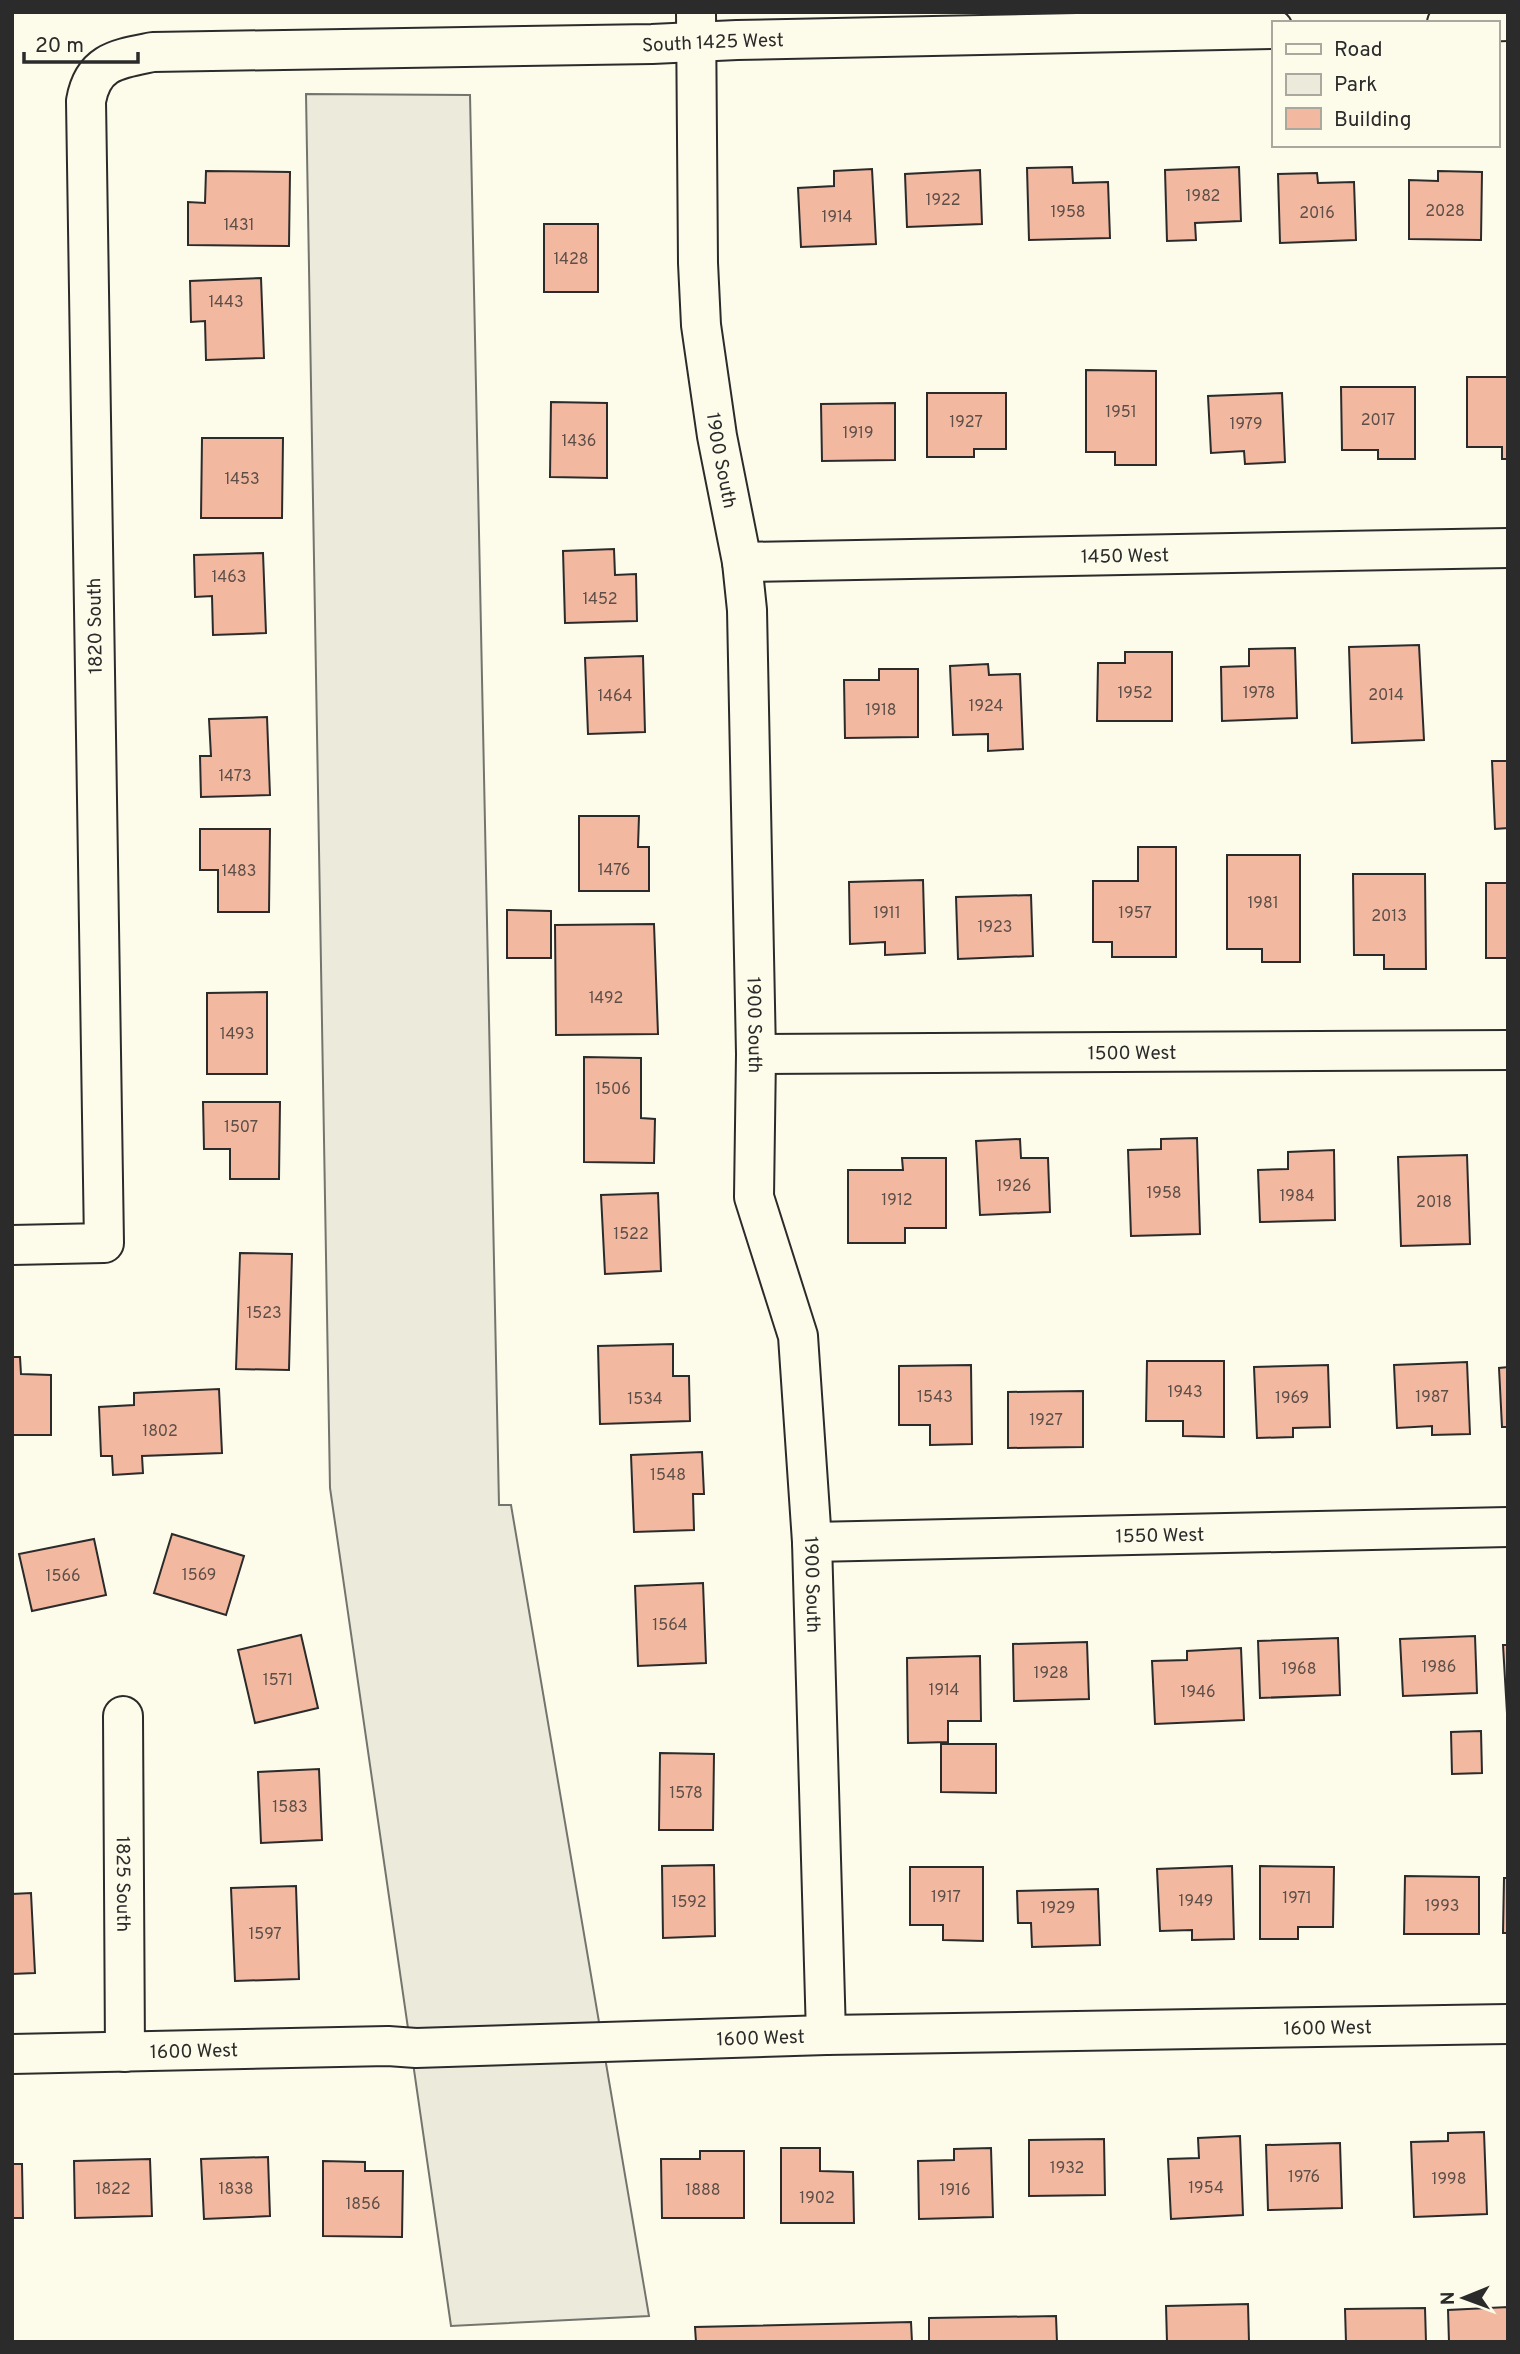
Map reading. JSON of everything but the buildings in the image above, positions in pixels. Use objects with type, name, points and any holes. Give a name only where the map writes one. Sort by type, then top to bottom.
[{"type":"street","name":"South 1425 West","points":[[153,52],[696,27],[1151,23],[1272,29]]},
{"type":"street","name":"1900 South","points":[[696,27],[701,325],[717,436],[742,562],[747,610],[756,1054],[754,1197],[797,1336],[812,1542],[826,2035]]},
{"type":"street","name":"1820 South","points":[[12,1245],[104,1243],[86,101],[89,85],[100,69],[115,61],[153,52]]},
{"type":"street","name":"1450 West","points":[[742,562],[1508,548]]},
{"type":"street","name":"1500 West","points":[[756,1054],[1508,1050]]},
{"type":"street","name":"1550 West","points":[[812,1542],[1508,1527]]},
{"type":"street","name":"1825 South","points":[[123,1716],[125,2052]]},
{"type":"street","name":"1600 West","points":[[12,2053],[387,2046],[416,2048],[826,2035],[1508,2024]]},
{"type":"green space","points":[[306,94],[470,95],[499,1505],[511,1505],[649,2316],[451,2326],[330,1488]]}]
